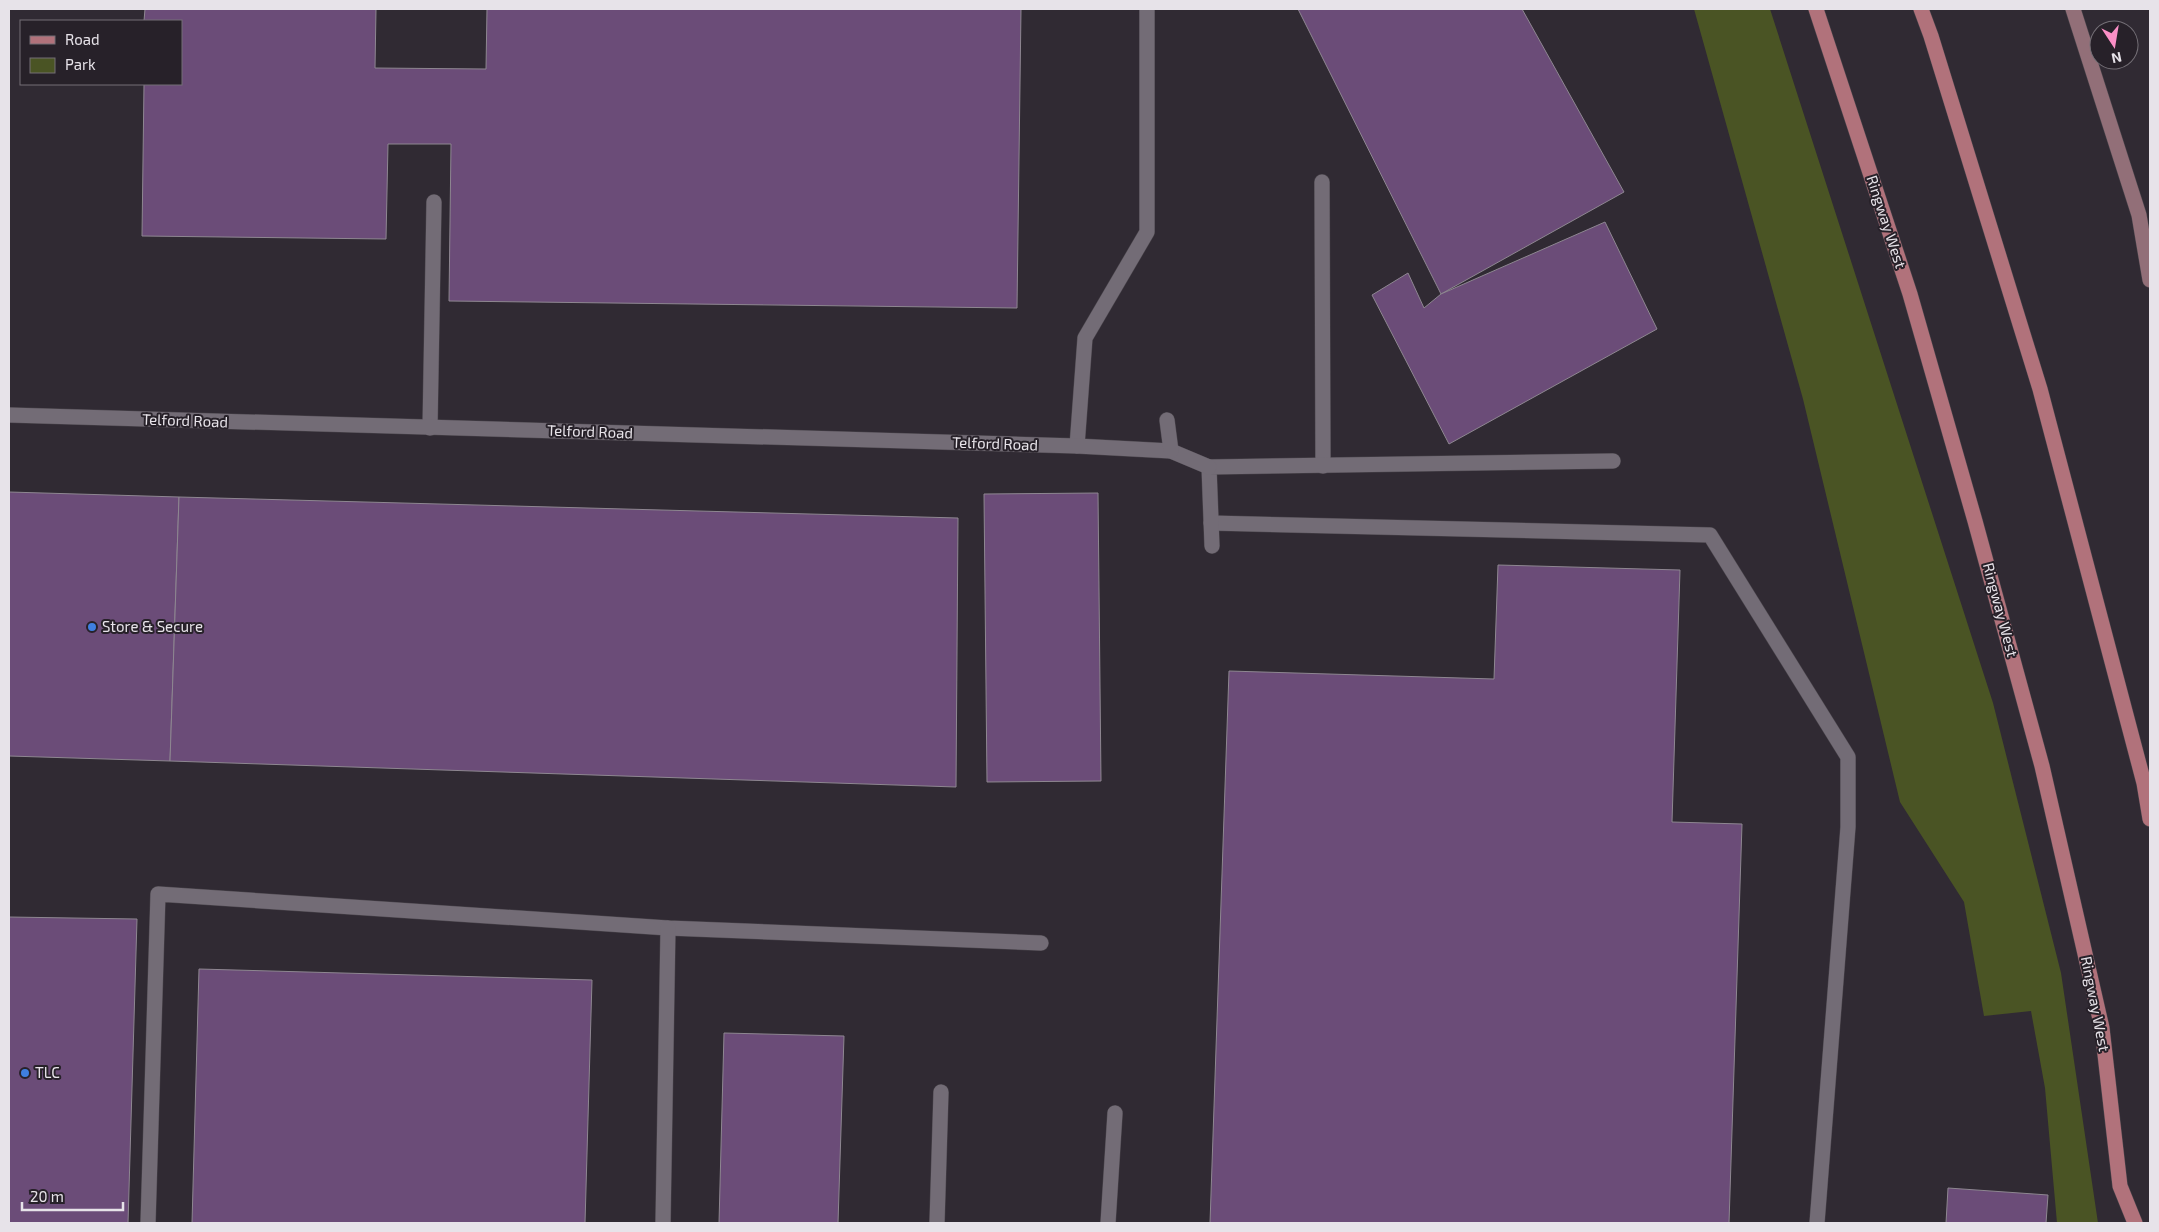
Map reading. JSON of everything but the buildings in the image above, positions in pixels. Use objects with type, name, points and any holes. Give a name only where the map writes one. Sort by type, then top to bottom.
[{"type":"main road","name":"Ringway West","points":[[1816,9],[1910,294],[2042,766],[2102,1028],[2120,1186],[2135,1223]]},
{"type":"main road","points":[[1921,9],[2040,389],[2144,783],[2150,819]]},
{"type":"main road","points":[[2120,1186],[2124,1223]]},
{"type":"street","points":[[1077,446],[1085,338],[1147,232],[1147,9]]},
{"type":"street","points":[[2073,9],[2139,215],[2150,280]]},
{"type":"street","points":[[1322,182],[1323,466]]},
{"type":"street","points":[[430,428],[434,202]]},
{"type":"street","points":[[2139,215],[2150,230]]},
{"type":"street","name":"Telford Road","points":[[9,415],[1171,450],[1209,467]]},
{"type":"street","points":[[1167,420],[1171,450]]},
{"type":"street","points":[[1212,546],[1209,467],[1613,461]]},
{"type":"street","points":[[1211,524],[1710,535],[1848,757],[1848,827],[1817,1223]]},
{"type":"street","points":[[148,1223],[158,894],[668,928],[1041,943]]},
{"type":"street","points":[[663,1223],[668,928]]},
{"type":"street","points":[[937,1223],[941,1092]]},
{"type":"street","points":[[1108,1223],[1115,1113]]},
{"type":"green space","points":[[1694,9],[1770,9],[1993,703],[2061,973],[2098,1223],[2057,1223],[2045,1088],[2031,1011],[1984,1016],[1964,902],[1900,802],[1803,399]]},
{"type":"place","name":"Store & Secure","points":[[92,627]]},
{"type":"place","name":"TLC","points":[[25,1073]]}]
